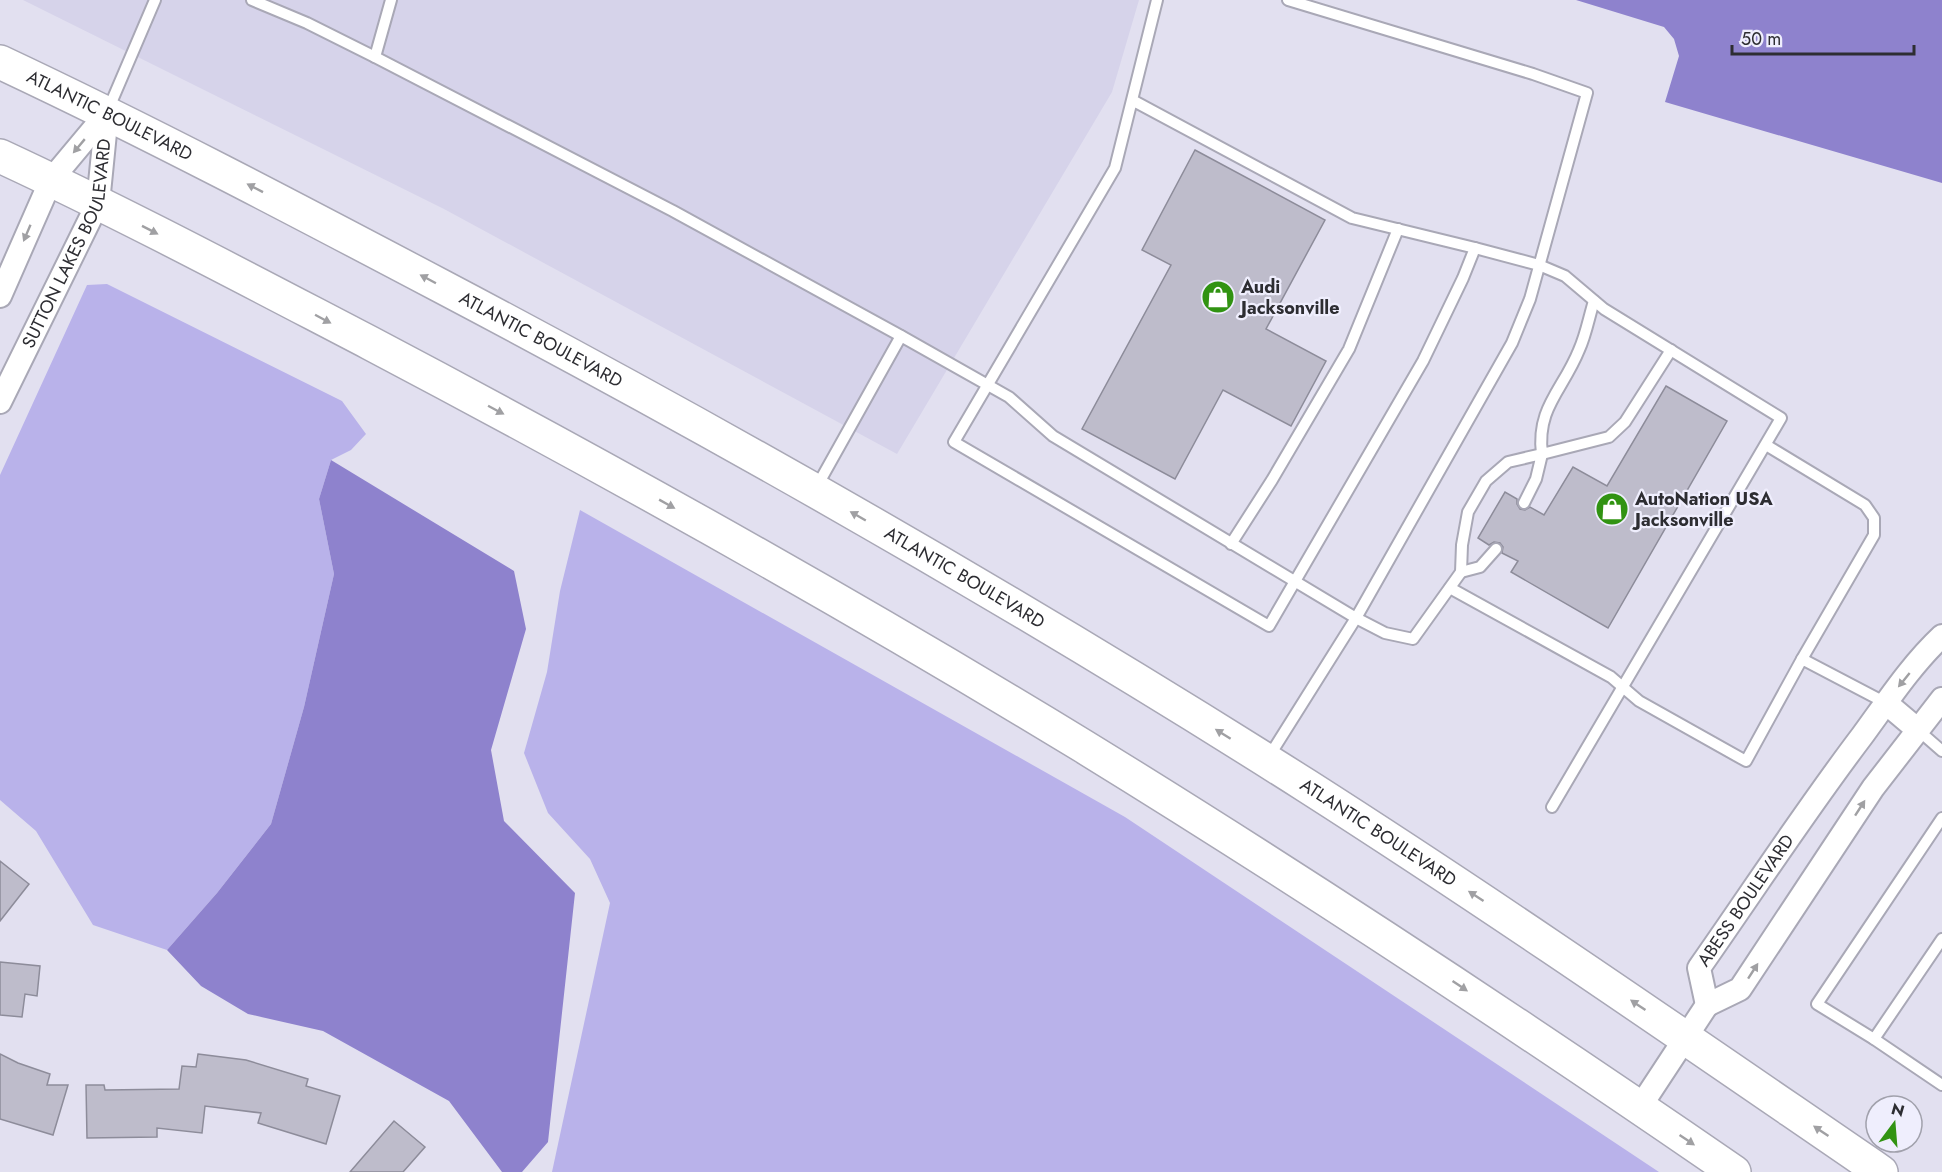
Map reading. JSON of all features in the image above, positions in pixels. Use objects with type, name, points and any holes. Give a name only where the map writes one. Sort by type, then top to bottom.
[{"type":"highway","name":"ATLANTIC BOULEVARD","points":[[0,62],[107,112],[537,336],[814,491],[1118,669],[1499,911],[1881,1172]]},
{"type":"highway","points":[[0,156],[98,203],[497,410],[691,517],[888,631],[1082,746],[1267,861],[1454,982],[1734,1172]]},
{"type":"street","name":"SUTTON LAKES BOULEVARD","points":[[0,296],[51,180],[107,112]]},
{"type":"street","name":"SUTTON LAKES BOULEVARD","points":[[0,402],[98,203],[107,112]]},
{"type":"street","name":"ABESS BOULEVARD","points":[[1707,1005],[1699,968],[1836,770],[1886,703],[1942,636]]},
{"type":"street","points":[[1640,1107],[1707,1005],[1740,989],[1873,788],[1942,699]]},
{"type":"street","points":[[1886,703],[1917,730]]},
{"type":"lane","points":[[107,112],[155,0]]},
{"type":"lane","points":[[252,0],[307,23],[375,57],[673,211],[901,336],[1009,397],[1053,436],[1356,618],[1385,633],[1413,639],[1461,573],[1462,545],[1468,513],[1486,481],[1508,462],[1609,437],[1625,422],[1671,350]]},
{"type":"lane","points":[[375,57],[391,0]]},
{"type":"lane","points":[[1157,0],[1115,168],[954,442],[1269,626],[1424,361],[1475,248]]},
{"type":"lane","points":[[1266,761],[1356,618],[1512,342],[1530,299],[1587,93],[1533,74],[1288,0]]},
{"type":"lane","points":[[1132,100],[1352,218],[1539,265],[1565,276],[1604,309],[1781,418],[1552,807]]},
{"type":"lane","points":[[1232,543],[1349,349],[1398,229]]},
{"type":"lane","points":[[1524,503],[1536,479],[1542,454],[1540,436],[1545,413],[1579,350],[1594,300]]},
{"type":"lane","points":[[814,491],[901,336]]},
{"type":"lane","points":[[1450,588],[1611,677],[1639,701],[1746,761],[1874,536],[1874,518],[1865,505],[1766,445]]},
{"type":"lane","points":[[1461,573],[1480,567],[1496,549]]},
{"type":"lane","points":[[1802,659],[1886,703]]},
{"type":"lane","points":[[1917,730],[1942,751]]},
{"type":"lane","points":[[1942,818],[1817,1004],[1942,1085]]},
{"type":"lane","points":[[1874,1039],[1942,939]]},
{"type":"shaded area","points":[[23,0],[1139,0],[1112,92],[897,454],[444,209]]},
{"type":"shaded area","points":[[1576,0],[1942,0],[1942,183],[1665,102],[1679,56],[1674,39],[1664,27]]},
{"type":"shaded area","points":[[107,284],[342,401],[366,434],[351,450],[331,460],[319,499],[334,574],[304,707],[271,824],[217,893],[167,950],[93,925],[36,831],[0,800],[0,475],[87,285]]},
{"type":"shaded area","points":[[331,460],[514,571],[526,629],[491,750],[504,821],[575,893],[548,1142],[522,1172],[502,1172],[449,1101],[323,1031],[248,1014],[201,986],[167,950],[217,893],[271,824],[304,707],[334,574],[319,499]]},
{"type":"shaded area","points":[[580,510],[1125,817],[1659,1172],[552,1172],[610,903],[590,859],[548,813],[524,753],[547,672],[560,591]]},
{"type":"building","name":"Audi Jacksonville","points":[[1195,150],[1325,220],[1266,329],[1326,361],[1291,426],[1223,390],[1175,479],[1082,429],[1171,265],[1142,250]]},
{"type":"building","name":"AutoNation USA Jacksonville","points":[[1666,386],[1727,421],[1608,628],[1511,572],[1518,561],[1502,553],[1503,547],[1500,543],[1494,542],[1489,545],[1478,538],[1505,492],[1517,499],[1520,509],[1525,510],[1530,507],[1544,515],[1573,467],[1607,486]]},
{"type":"building","points":[[0,861],[29,884],[0,921]]},
{"type":"building","points":[[0,962],[40,966],[37,996],[25,994],[22,1017],[0,1015]]},
{"type":"building","points":[[0,1054],[50,1074],[47,1085],[68,1085],[53,1135],[0,1119]]},
{"type":"building","points":[[198,1054],[246,1060],[308,1079],[306,1086],[340,1096],[326,1144],[258,1123],[261,1113],[205,1106],[202,1133],[157,1128],[157,1137],[87,1138],[86,1085],[104,1085],[105,1090],[179,1089],[182,1066],[196,1067]]},
{"type":"building","points":[[394,1121],[425,1147],[403,1172],[350,1172]]},
{"type":"place","name":"Audi Jacksonville","points":[[1218,297]]},
{"type":"place","name":"AutoNation USA Jacksonville","points":[[1612,509]]}]
